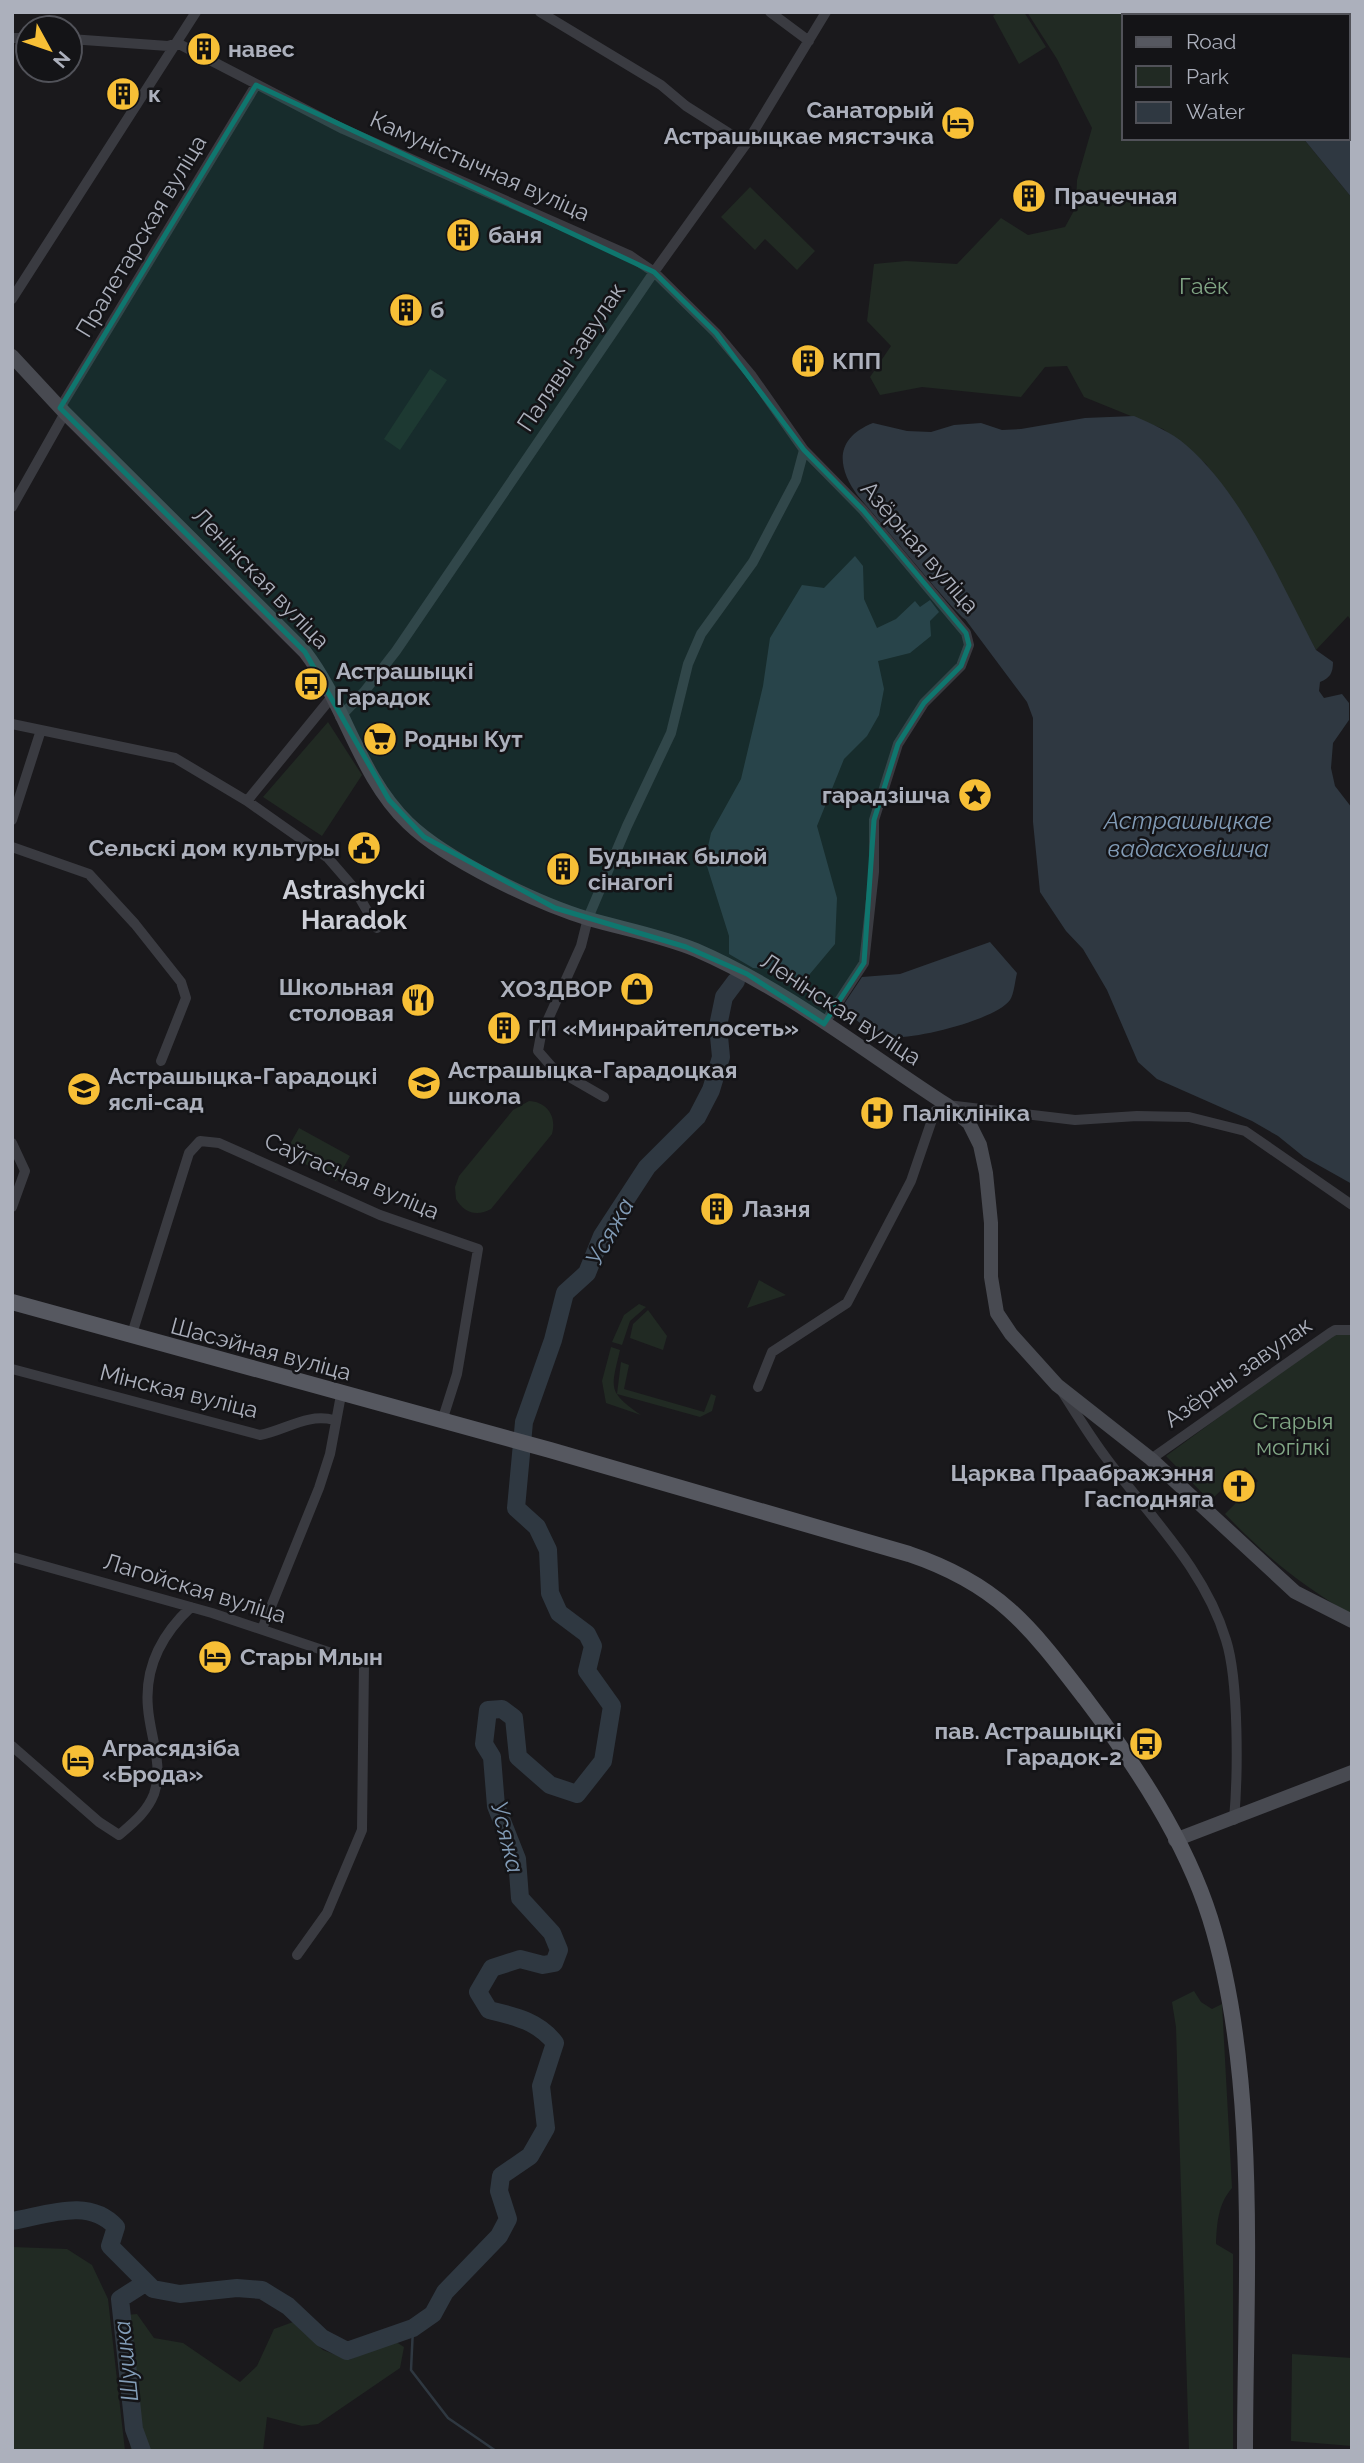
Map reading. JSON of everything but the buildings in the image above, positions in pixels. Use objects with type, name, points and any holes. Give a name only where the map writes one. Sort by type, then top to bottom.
[{"type":"main road","name":"Шасэйная вуліца","points":[[12,1303],[550,1450],[909,1554],[966,1577],[1010,1608],[1047,1648],[1128,1756],[1175,1840],[1210,1917],[1235,2031],[1245,2196],[1245,2451]]},
{"type":"street","points":[[12,299],[196,12]]},
{"type":"street","points":[[540,12],[661,85],[686,106],[746,144]]},
{"type":"street","points":[[770,12],[808,41]]},
{"type":"street","name":"Палявы завулак","points":[[340,717],[364,692],[396,650],[654,272],[746,144],[826,12]]},
{"type":"street","name":"Камуністычная вуліца","points":[[84,40],[168,46],[177,43],[343,129],[628,255],[654,272],[731,350],[804,450]]},
{"type":"street","name":"Пралетарская вуліца","points":[[12,507],[62,410],[256,85]]},
{"type":"street","name":"Ленінская вуліца","points":[[12,356],[62,410],[305,652],[320,671],[340,717],[389,800],[424,837],[543,902],[686,947],[747,974],[947,1105],[969,1123],[982,1154],[986,1173],[991,1277],[997,1313],[1011,1334],[1057,1385],[1151,1459],[1295,1592],[1352,1621]]},
{"type":"street","points":[[604,1097],[552,1066],[538,1051],[541,1035],[581,946],[588,918],[671,733],[688,664],[701,634],[753,562],[796,480],[804,450]]},
{"type":"street","name":"Азёрная вуліца","points":[[804,450],[863,510],[936,596],[966,633],[969,645],[961,666],[924,703],[898,744],[874,820],[874,872],[864,963],[824,1024]]},
{"type":"street","points":[[247,801],[331,698]]},
{"type":"street","points":[[12,724],[175,758],[247,801],[328,858],[354,888],[377,928]]},
{"type":"street","points":[[12,820],[41,730]]},
{"type":"street","points":[[12,847],[89,874],[135,924],[181,982],[186,998],[161,1061]]},
{"type":"street","points":[[758,1387],[772,1352],[847,1303],[911,1181],[935,1111],[947,1105],[1075,1120],[1136,1116],[1200,1120],[1245,1131],[1352,1205]]},
{"type":"street","name":"Саўгасная вуліца","points":[[131,1337],[190,1153],[200,1141],[219,1143],[380,1215],[478,1249],[457,1374],[442,1421]]},
{"type":"street","points":[[12,1143],[25,1171],[12,1207]]},
{"type":"street","name":"Азёрны завулак","points":[[1151,1459],[1330,1333],[1335,1330],[1352,1330]]},
{"type":"street","name":"Мінская вуліца","points":[[12,1369],[260,1435],[280,1432],[307,1418],[334,1420]]},
{"type":"street","points":[[1057,1385],[1105,1457],[1188,1562],[1227,1641],[1234,1694],[1234,1820]]},
{"type":"street","points":[[262,1629],[319,1488],[330,1454],[334,1420],[341,1395]]},
{"type":"street","name":"Лагойская вуліца","points":[[12,1557],[191,1607],[364,1664],[362,1830],[332,1903],[298,1955]]},
{"type":"street","points":[[12,1746],[99,1822],[119,1835],[142,1815],[154,1793],[157,1758],[148,1708],[153,1664],[163,1636],[191,1607]]},
{"type":"street","points":[[1175,1840],[1234,1820],[1352,1772]]},
{"type":"highlighted area","points":[[256,85],[654,272],[716,333],[804,450],[863,510],[966,633],[969,645],[961,666],[924,703],[898,744],[874,820],[864,963],[824,1024],[747,974],[686,947],[555,908],[424,837],[389,800],[305,652],[60,408]]},
{"type":"green space","points":[[998,12],[1024,12],[1046,47],[1019,64],[993,16]]},
{"type":"green space","name":"Гаёк","points":[[1027,12],[1233,12],[1122,14],[1122,140],[1305,140],[1352,198],[1352,622],[1348,616],[1316,650],[1243,518],[1206,464],[1163,429],[1084,397],[1067,366],[1045,367],[1021,397],[922,387],[880,395],[870,377],[891,346],[867,321],[874,264],[906,261],[957,264],[1001,218],[1028,235],[1065,227],[1076,207],[1077,180],[1092,128],[1057,59]]},
{"type":"green space","points":[[750,187],[815,251],[797,270],[765,239],[755,250],[721,217]]},
{"type":"green space","points":[[430,369],[447,380],[400,450],[384,439]]},
{"type":"green space","points":[[328,722],[362,775],[322,836],[263,797]]},
{"type":"green space","points":[[529,1101],[541,1104],[549,1111],[553,1121],[552,1134],[491,1209],[481,1213],[467,1210],[456,1199],[455,1187],[459,1176],[513,1110]]},
{"type":"green space","points":[[299,1128],[350,1156],[336,1181],[285,1153]]},
{"type":"green space","points":[[759,1280],[786,1295],[747,1308]]},
{"type":"green space","points":[[639,1304],[646,1307],[630,1321],[622,1345],[612,1342],[624,1315]]},
{"type":"green space","points":[[648,1310],[667,1336],[663,1350],[630,1338],[633,1324]]},
{"type":"green space","name":"Старыя могілкі","points":[[1335,1332],[1352,1334],[1352,1615],[1284,1569],[1225,1514],[1258,1481],[1245,1467],[1210,1501],[1166,1456]]},
{"type":"green space","points":[[611,1347],[620,1350],[614,1388],[622,1400],[641,1415],[606,1403],[602,1381]]},
{"type":"green space","points":[[621,1362],[629,1365],[624,1389],[704,1412],[711,1394],[716,1396],[712,1411],[700,1417],[617,1394]]},
{"type":"green space","points":[[1194,1991],[1201,2002],[1212,2009],[1222,2004],[1232,2188],[1221,2207],[1216,2244],[1233,2254],[1233,2451],[1189,2451],[1176,2027],[1172,2002]]},
{"type":"green space","points":[[12,2247],[67,2249],[92,2265],[108,2299],[125,2451],[12,2451]]},
{"type":"green space","points":[[137,2314],[154,2338],[183,2343],[240,2382],[257,2366],[274,2329],[293,2322],[323,2350],[349,2360],[393,2340],[404,2347],[400,2368],[318,2424],[302,2426],[267,2417],[263,2451],[131,2451],[115,2316]]},
{"type":"green space","points":[[1292,2354],[1352,2358],[1352,2446],[1291,2441]]},
{"type":"water","points":[[1352,12],[1352,198],[1305,140],[1350,140],[1350,14],[1234,14]]},
{"type":"water","name":"Астрашыцкае вадасховішча","points":[[1134,416],[1180,440],[1207,465],[1225,488],[1275,569],[1316,650],[1333,662],[1332,672],[1320,682],[1319,691],[1324,698],[1342,694],[1349,703],[1349,720],[1333,743],[1331,768],[1335,786],[1352,808],[1352,1184],[1304,1157],[1278,1136],[1252,1121],[1157,1079],[1138,1062],[1107,990],[1083,949],[1066,931],[1040,892],[1033,822],[1033,718],[1027,702],[965,619],[858,496],[843,464],[846,445],[861,429],[873,423],[907,431],[931,432],[954,425],[981,423],[1002,430],[1085,418]]},
{"type":"water","points":[[855,556],[863,566],[864,599],[877,628],[896,619],[915,601],[920,607],[930,600],[939,612],[930,621],[931,636],[910,653],[878,661],[884,689],[879,715],[867,736],[844,759],[817,826],[837,898],[835,944],[804,981],[779,978],[768,969],[753,968],[729,954],[729,936],[705,860],[711,833],[741,779],[763,686],[770,638],[802,585],[824,588]]},
{"type":"water","points":[[990,942],[1017,973],[1010,1000],[988,1015],[952,1028],[914,1036],[887,1037],[868,1029],[842,1007],[862,977],[900,974]]},
{"type":"waterway","name":"Усяжа","points":[[12,2221],[67,2210],[93,2213],[116,2227],[110,2246],[153,2289],[180,2294],[237,2288],[262,2290],[288,2306],[322,2338],[347,2351],[413,2328],[433,2314],[445,2292],[499,2236],[508,2219],[499,2191],[501,2176],[530,2156],[546,2128],[541,2086],[555,2043],[533,2024],[489,2010],[478,1992],[492,1968],[520,1959],[543,1965],[554,1963],[559,1950],[552,1933],[520,1898],[517,1859],[496,1806],[492,1757],[484,1744],[488,1710],[502,1709],[514,1718],[518,1757],[550,1785],[577,1794],[603,1761],[612,1706],[587,1671],[593,1646],[587,1634],[559,1613],[550,1593],[548,1550],[537,1527],[516,1508],[524,1422],[553,1340],[565,1293],[587,1273],[602,1236],[647,1167],[697,1117],[711,1090],[721,1057],[718,1026],[724,997],[736,981]]},
{"type":"waterway","name":"Шушка","points":[[142,2451],[134,2429],[120,2299],[145,2283]]},
{"type":"waterway","points":[[413,2328],[411,2370],[448,2418],[496,2451]]},
{"type":"place","name":"навес","points":[[204,49]]},
{"type":"place","name":"к","points":[[123,94]]},
{"type":"place","name":"Санаторый Астрашыцкае мястэчка","points":[[958,123]]},
{"type":"place","name":"Прачечная","points":[[1029,196]]},
{"type":"place","name":"баня","points":[[463,235]]},
{"type":"place","name":"б","points":[[406,310]]},
{"type":"place","name":"КПП","points":[[808,361]]},
{"type":"place","name":"Астрашыцкі Гарадок","points":[[311,684]]},
{"type":"place","name":"Родны Кут","points":[[380,739]]},
{"type":"place","name":"гарадзішча","points":[[975,795]]},
{"type":"place","name":"Сельскі дом культуры","points":[[364,848]]},
{"type":"place","name":"Будынак былой сінагогі","points":[[563,869]]},
{"type":"place","name":"ХОЗДВОР","points":[[637,989]]},
{"type":"place","name":"Школьная столовая","points":[[418,1000]]},
{"type":"place","name":"ГП «Минрайтеплосеть»","points":[[504,1028]]},
{"type":"place","name":"Астрашыцка-Гарадоцкая школа","points":[[424,1083]]},
{"type":"place","name":"Астрашыцка-Гарадоцкі яслі-сад","points":[[84,1089]]},
{"type":"place","name":"Паліклініка","points":[[877,1113]]},
{"type":"place","name":"Лазня","points":[[717,1209]]},
{"type":"place","name":"Царква Праабражэння Гасподняга","points":[[1239,1486]]},
{"type":"place","name":"Стары Млын","points":[[215,1657]]},
{"type":"place","name":"пав. Астрашыцкі Гарадок-2","points":[[1146,1744]]},
{"type":"place","name":"Аграсядзіба «Брода»","points":[[78,1761]]},
{"type":"district","name":"Astrashycki Haradok","points":[[354,905]]}]
